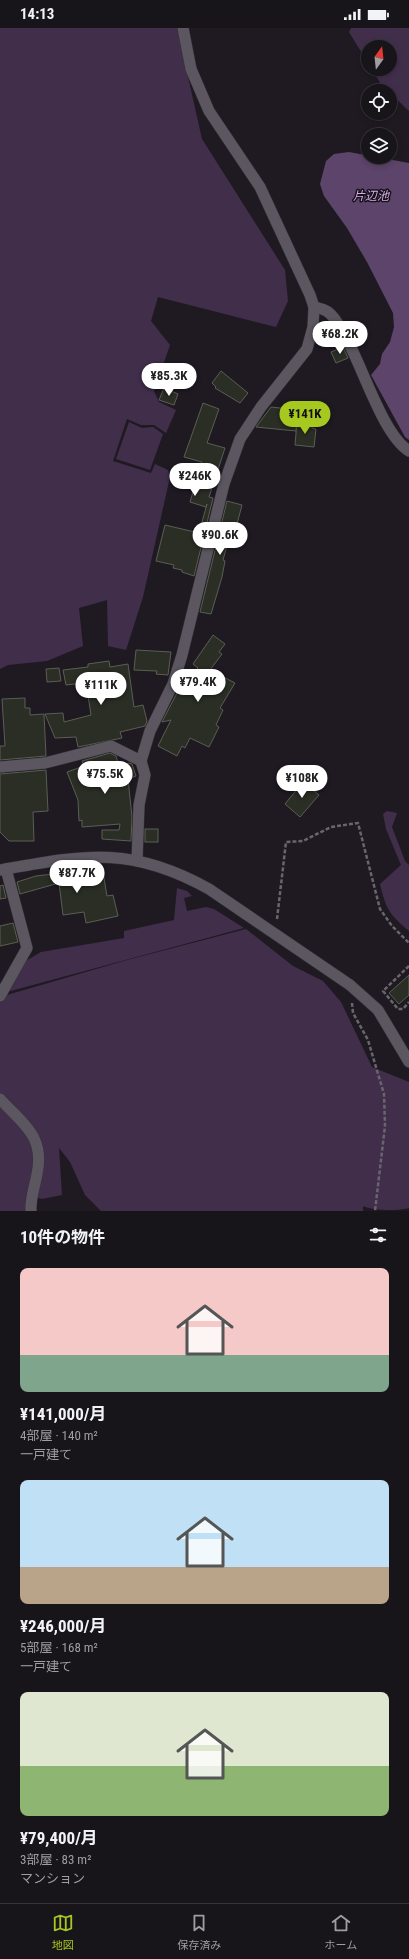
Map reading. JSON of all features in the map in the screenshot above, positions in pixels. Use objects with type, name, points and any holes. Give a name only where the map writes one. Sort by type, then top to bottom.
[{"type":"street","points":[[137,861],[139,805],[145,775],[141,761],[150,731],[173,684],[182,655],[224,484],[240,439],[261,407],[307,349],[312,328],[314,307],[260,187],[209,111],[191,69],[182,28]]},
{"type":"street","points":[[314,307],[328,312],[337,322],[347,339],[391,433],[402,447],[409,451]]},
{"type":"street","points":[[0,767],[45,763],[111,746],[141,761]]},
{"type":"street","points":[[0,996],[27,948],[3,869],[78,857],[104,856],[137,861],[173,871],[209,889],[350,985],[378,1010],[409,1062]]},
{"type":"street","points":[[0,1099],[30,1130],[36,1144],[40,1162],[31,1211]]},
{"type":"path","points":[[277,919],[286,842],[303,841],[331,827],[358,823],[380,909],[392,926],[409,943]]},
{"type":"path","points":[[409,966],[383,991],[398,1009],[403,1009],[409,1002]]},
{"type":"path","points":[[350,985],[353,1013],[368,1040],[384,1094],[385,1126],[375,1211]]},
{"type":"shaded area","points":[[0,28],[177,28],[202,139],[285,270],[288,301],[276,327],[158,297],[151,321],[170,345],[154,391],[159,402],[176,410],[166,433],[154,425],[141,425],[127,419],[113,461],[151,473],[155,464],[168,470],[170,477],[143,597],[126,650],[108,646],[107,600],[79,608],[83,646],[47,661],[8,665],[0,669]]},
{"type":"shaded area","points":[[351,28],[409,28],[409,111],[397,100],[397,84],[381,84],[376,76],[397,76],[397,40],[361,40],[361,52],[349,32]]},
{"type":"shaded area","points":[[129,422],[142,428],[153,427],[163,434],[150,470],[116,459]]},
{"type":"shaded area","points":[[387,811],[397,813],[392,827],[405,861],[409,865],[409,931],[389,910],[384,900],[380,884],[401,865],[386,829],[383,814]]},
{"type":"shaded area","points":[[177,888],[187,891],[192,896],[184,898],[187,911],[206,907],[214,909],[244,928],[7,992],[24,962],[41,952],[124,938],[124,931],[174,920]]},
{"type":"shaded area","points":[[246,929],[293,966],[323,981],[341,1002],[372,1067],[409,1082],[409,1208],[386,1210],[367,1208],[363,1206],[363,1211],[101,1211],[85,1195],[70,1162],[59,1148],[62,1195],[42,1199],[27,1195],[26,1211],[0,1211],[0,997],[127,960]]},
{"type":"water","name":"片辺池","points":[[349,152],[361,154],[361,164],[397,164],[397,161],[409,163],[409,440],[405,437],[371,375],[380,364],[382,354],[390,342],[394,327],[393,313],[367,262],[347,228],[324,196],[320,184],[326,161],[334,154]]},
{"type":"building","points":[[343,347],[348,358],[336,363],[331,352]]},
{"type":"building","points":[[221,371],[248,393],[240,403],[215,388],[216,387],[212,383]]},
{"type":"building","points":[[164,388],[178,394],[174,405],[159,400]]},
{"type":"building","points":[[203,403],[219,409],[207,443],[225,448],[209,497],[213,498],[194,576],[182,572],[182,570],[173,568],[174,565],[156,561],[165,525],[199,533],[207,504],[206,507],[190,502],[202,462],[184,457]]},
{"type":"building","points":[[271,407],[298,410],[296,431],[256,427]]},
{"type":"building","points":[[297,421],[312,423],[312,428],[316,429],[314,447],[295,445]]},
{"type":"building","points":[[227,501],[242,505],[236,528],[232,527],[223,560],[225,561],[222,577],[211,614],[200,612]]},
{"type":"building","points":[[213,635],[225,644],[219,652],[222,654],[210,670],[235,683],[220,708],[223,710],[216,725],[219,727],[209,747],[190,738],[185,748],[182,746],[177,756],[158,746],[171,720],[162,722],[178,691],[198,668],[193,664]]},
{"type":"building","points":[[136,650],[171,652],[168,675],[156,674],[157,671],[134,670]]},
{"type":"building","points":[[109,661],[110,667],[128,664],[134,707],[143,705],[147,721],[145,726],[120,732],[122,738],[78,747],[76,737],[55,738],[45,714],[63,713],[64,722],[91,715],[87,689],[85,689],[83,683],[66,685],[63,670],[88,667],[88,664]]},
{"type":"building","points":[[59,668],[61,681],[47,682],[46,669]]},
{"type":"building","points":[[25,698],[25,708],[30,708],[30,715],[44,714],[46,756],[0,760],[0,746],[5,746],[2,699]]},
{"type":"building","points":[[110,753],[116,756],[119,766],[129,763],[132,764],[136,776],[128,779],[132,817],[131,841],[102,839],[102,830],[119,830],[120,824],[82,827],[82,820],[79,821],[78,800],[67,772],[84,766],[82,761]]},
{"type":"building","points":[[46,770],[48,811],[33,812],[34,841],[9,841],[0,832],[0,774]]},
{"type":"building","points":[[303,782],[319,795],[300,817],[285,804]]},
{"type":"building","points":[[145,829],[158,829],[158,842],[145,842]]},
{"type":"building","points":[[78,871],[79,876],[103,872],[107,896],[113,895],[118,916],[86,923],[84,912],[63,915],[59,883],[20,894],[17,882],[36,876]]},
{"type":"building","points":[[3,885],[6,898],[0,899],[0,886]]},
{"type":"building","points":[[13,923],[18,942],[0,946],[0,926]]},
{"type":"building","points":[[409,975],[409,995],[399,1004],[389,993]]}]
